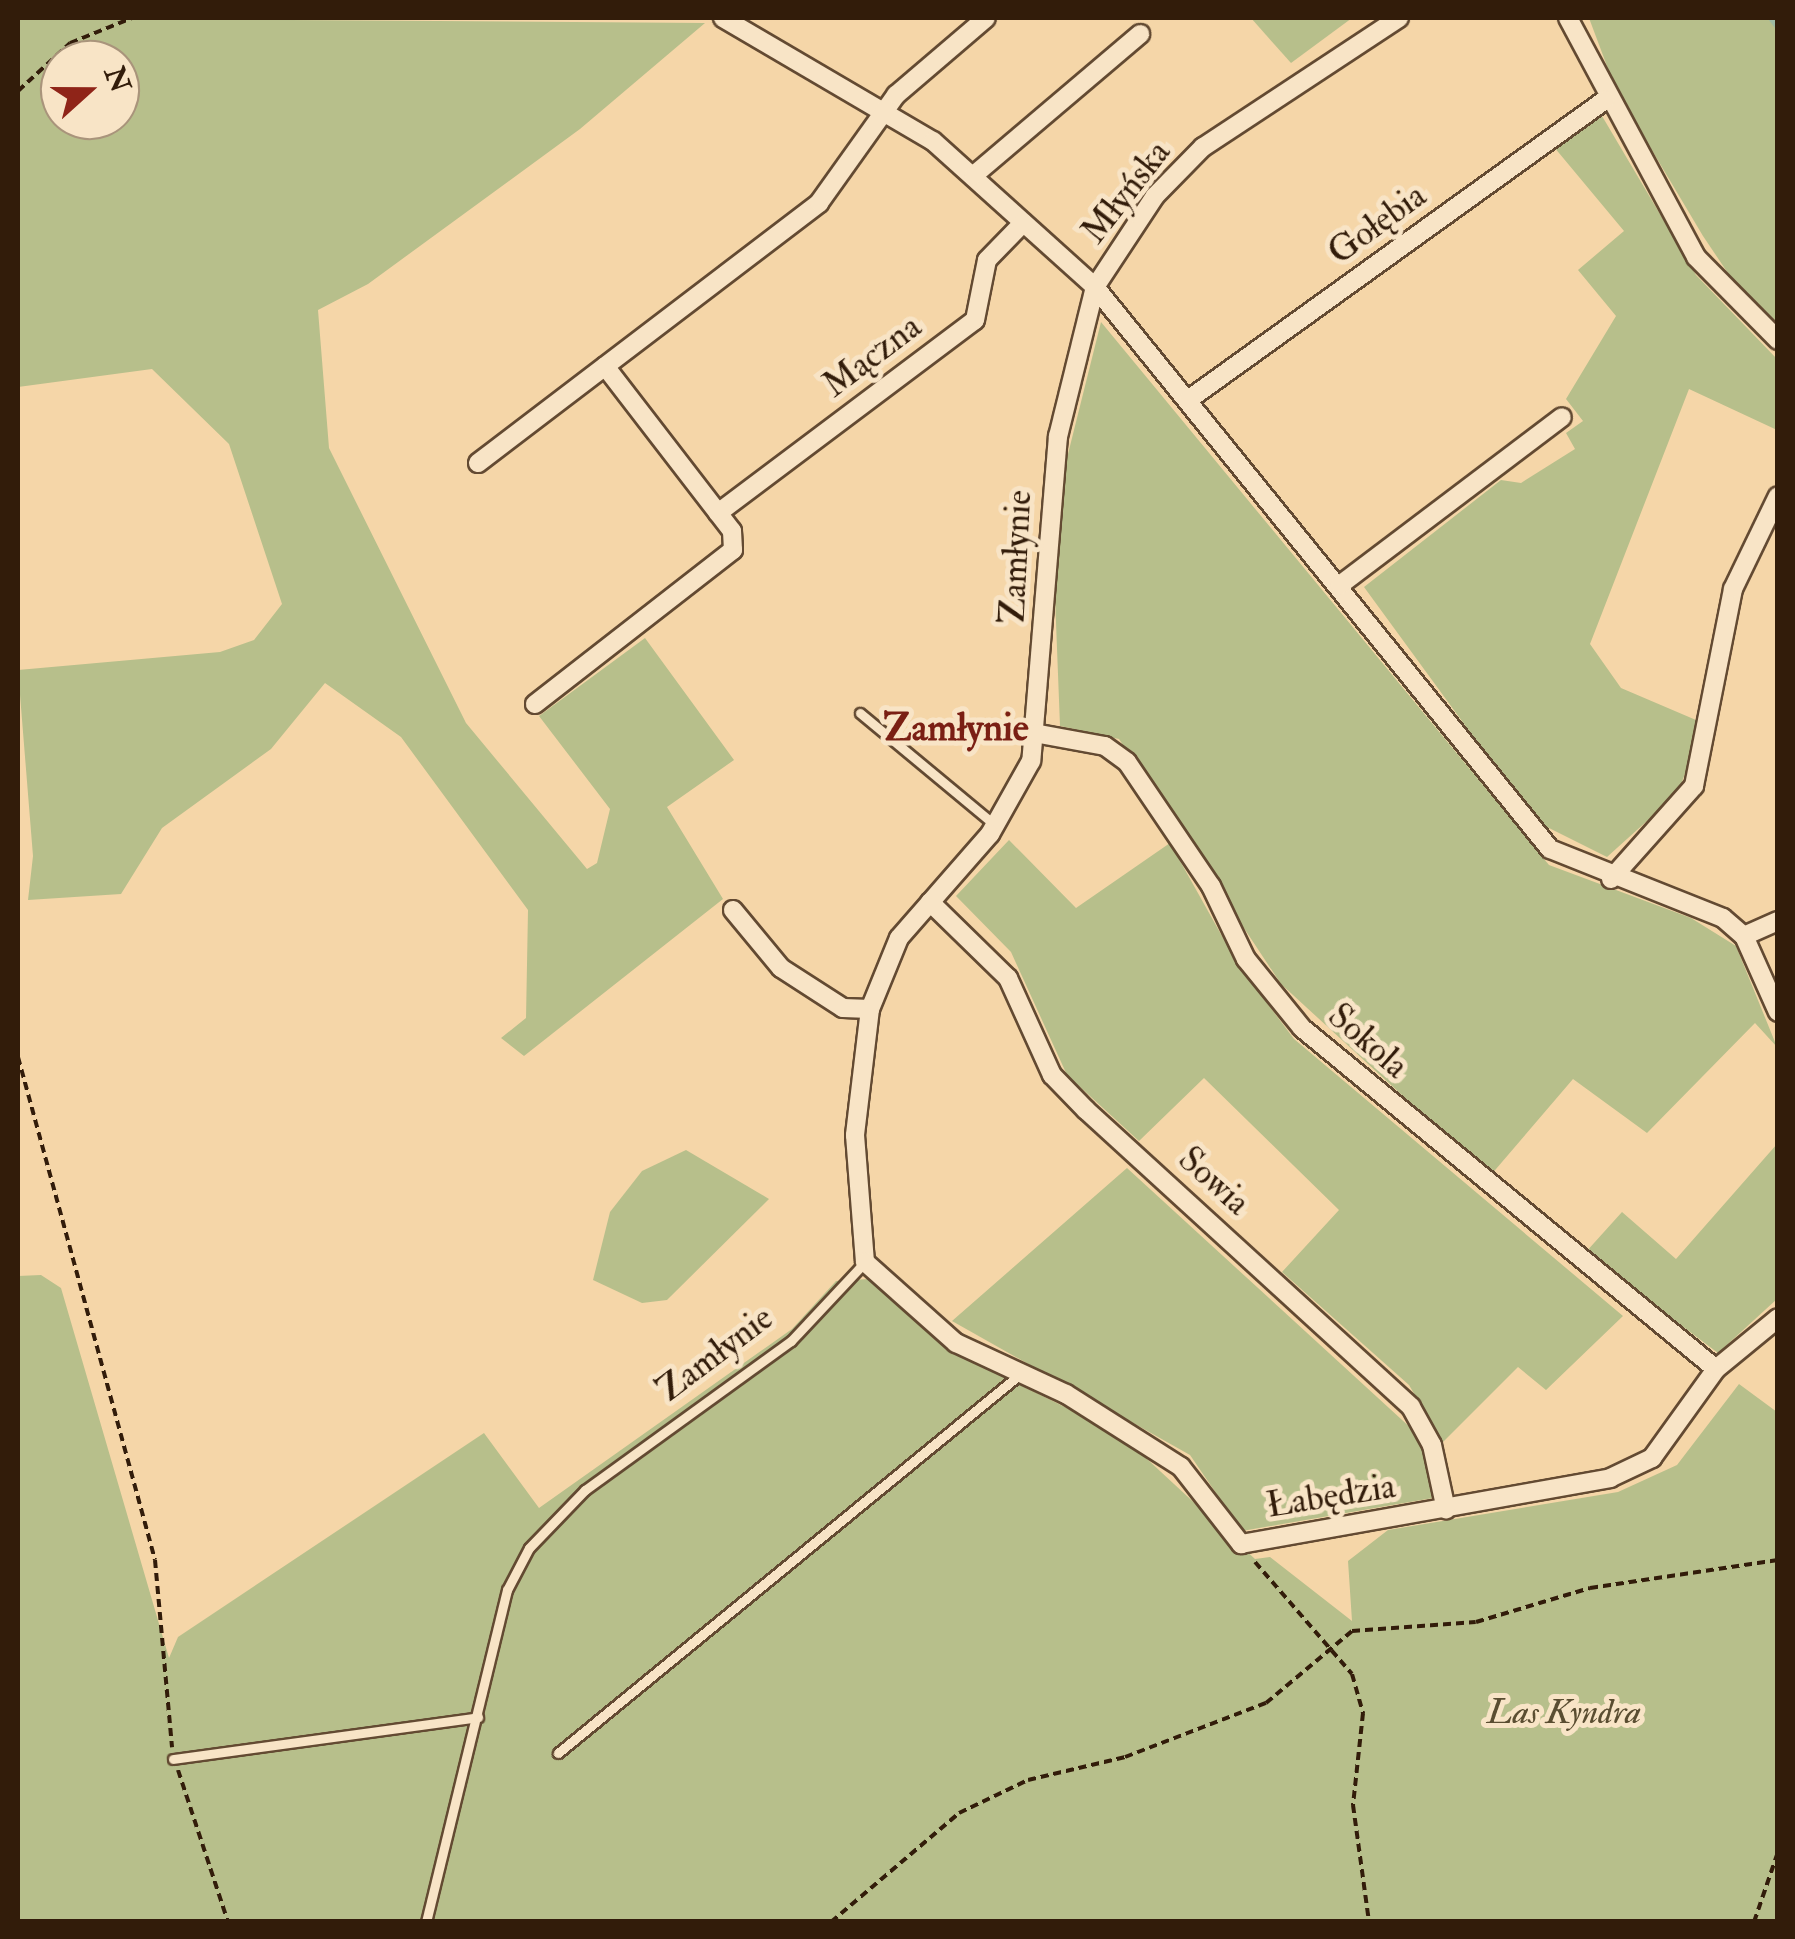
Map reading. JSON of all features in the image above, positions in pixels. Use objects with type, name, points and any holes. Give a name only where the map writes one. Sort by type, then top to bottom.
[{"type":"street","name":"Młyńska","points":[[723,18],[886,108],[974,175],[1096,287],[1156,196],[1204,148],[1398,18]]},
{"type":"street","points":[[478,463],[818,203],[886,108],[986,18]]},
{"type":"street","points":[[1568,18],[1604,100],[1696,257],[1778,340]]},
{"type":"street","points":[[974,175],[1140,34]]},
{"type":"street","name":"Gołębia","points":[[1188,400],[1604,100]]},
{"type":"street","name":"Mączna","points":[[718,512],[975,320],[986,260],[1023,224]]},
{"type":"street","points":[[1096,287],[1550,849],[1611,879],[1688,902],[1744,936],[1778,1012]]},
{"type":"street","name":"Zamłynie","points":[[864,1262],[855,1135],[870,1009],[899,938],[995,825],[1031,761],[1058,436],[1096,287]]},
{"type":"street","points":[[535,704],[722,564],[732,531],[605,366]]},
{"type":"street","points":[[1340,585],[1562,417]]},
{"type":"street","points":[[1611,879],[1694,786],[1733,589],[1778,496]]},
{"type":"street","name":"Sokola","points":[[1034,733],[1105,746],[1126,762],[1211,886],[1246,959],[1302,1028],[1716,1368]]},
{"type":"street","name":"Sowia","points":[[930,902],[1008,978],[1052,1074],[1086,1110],[1412,1407],[1432,1445],[1446,1510]]},
{"type":"street","points":[[733,910],[781,968],[843,1008],[870,1009]]},
{"type":"street","points":[[1744,936],[1778,921]]},
{"type":"street","name":"Łabędzia","points":[[864,1262],[956,1342],[1022,1373],[1181,1467],[1240,1544],[1610,1478],[1652,1458],[1716,1368],[1778,1318]]},
{"type":"lane","points":[[860,713],[995,825]]},
{"type":"lane","name":"Zamłynie","points":[[426,1922],[507,1590],[529,1548],[585,1490],[791,1342],[864,1262]]},
{"type":"lane","points":[[558,1753],[1022,1373]]},
{"type":"lane","points":[[173,1759],[478,1717]]},
{"type":"path","points":[[18,91],[70,44],[132,18]]},
{"type":"path","points":[[18,1057],[155,1560],[173,1759],[203,1826],[228,1922]]},
{"type":"path","points":[[830,1922],[959,1814],[1028,1780],[1125,1756],[1266,1703],[1336,1645],[1377,1623],[1476,1622],[1590,1588],[1778,1560]]},
{"type":"path","points":[[1266,1577],[1336,1645],[1363,1713],[1352,1806],[1369,1922]]},
{"type":"path","points":[[1754,1922],[1778,1852]]},
{"type":"green space","points":[[18,18],[705,23],[580,129],[368,284],[318,310],[329,448],[466,723],[587,869],[597,863],[610,809],[539,716],[645,638],[734,760],[667,807],[723,899],[524,1056],[501,1038],[526,1018],[528,910],[401,737],[325,683],[271,749],[162,828],[121,894],[28,900],[33,856],[18,670],[220,652],[254,640],[282,604],[229,444],[152,369],[18,387]]},
{"type":"green space","points":[[1251,18],[1352,18],[1291,63]]},
{"type":"green space","points":[[1589,18],[1777,18],[1777,325],[1742,294],[1703,236],[1616,90]]},
{"type":"green space","points":[[1602,116],[1696,275],[1777,359],[1777,430],[1689,389],[1590,644],[1621,688],[1703,723],[1678,793],[1607,857],[1535,821],[1364,587],[1501,480],[1521,483],[1575,449],[1566,433],[1583,421],[1566,399],[1616,316],[1578,270],[1624,231],[1554,147]]},
{"type":"green space","points":[[1101,322],[1549,865],[1691,918],[1736,946],[1777,1047],[1755,1023],[1647,1133],[1573,1079],[1490,1176],[1281,984],[1119,739],[1060,726],[1054,571],[1063,474]]},
{"type":"green space","points":[[1009,840],[1076,908],[1170,843],[1237,963],[1294,1039],[1623,1316],[1546,1390],[1518,1367],[1443,1442],[1409,1385],[1282,1272],[1339,1210],[1204,1078],[1139,1141],[1067,1075],[1011,952],[956,896]]},
{"type":"green space","points":[[1777,1144],[1777,1299],[1718,1353],[1585,1253],[1622,1212],[1676,1259]]},
{"type":"green space","points":[[686,1150],[769,1199],[667,1300],[642,1303],[593,1280],[610,1212],[642,1171]]},
{"type":"green space","points":[[1127,1168],[1413,1430],[1437,1468],[1433,1498],[1242,1531],[1190,1455],[952,1321]]},
{"type":"green space","name":"Las Kyndra","points":[[41,1275],[61,1288],[169,1658],[178,1637],[484,1433],[539,1508],[792,1329],[836,1281],[868,1279],[951,1351],[1120,1434],[1255,1559],[1270,1557],[1352,1621],[1348,1561],[1388,1530],[1618,1492],[1677,1465],[1739,1384],[1777,1412],[1777,1921],[18,1922],[18,1276]]},
{"type":"waterway","points":[[1771,18],[1778,27]]},
{"type":"district","name":"Zamłynie","points":[[956,729]]}]
